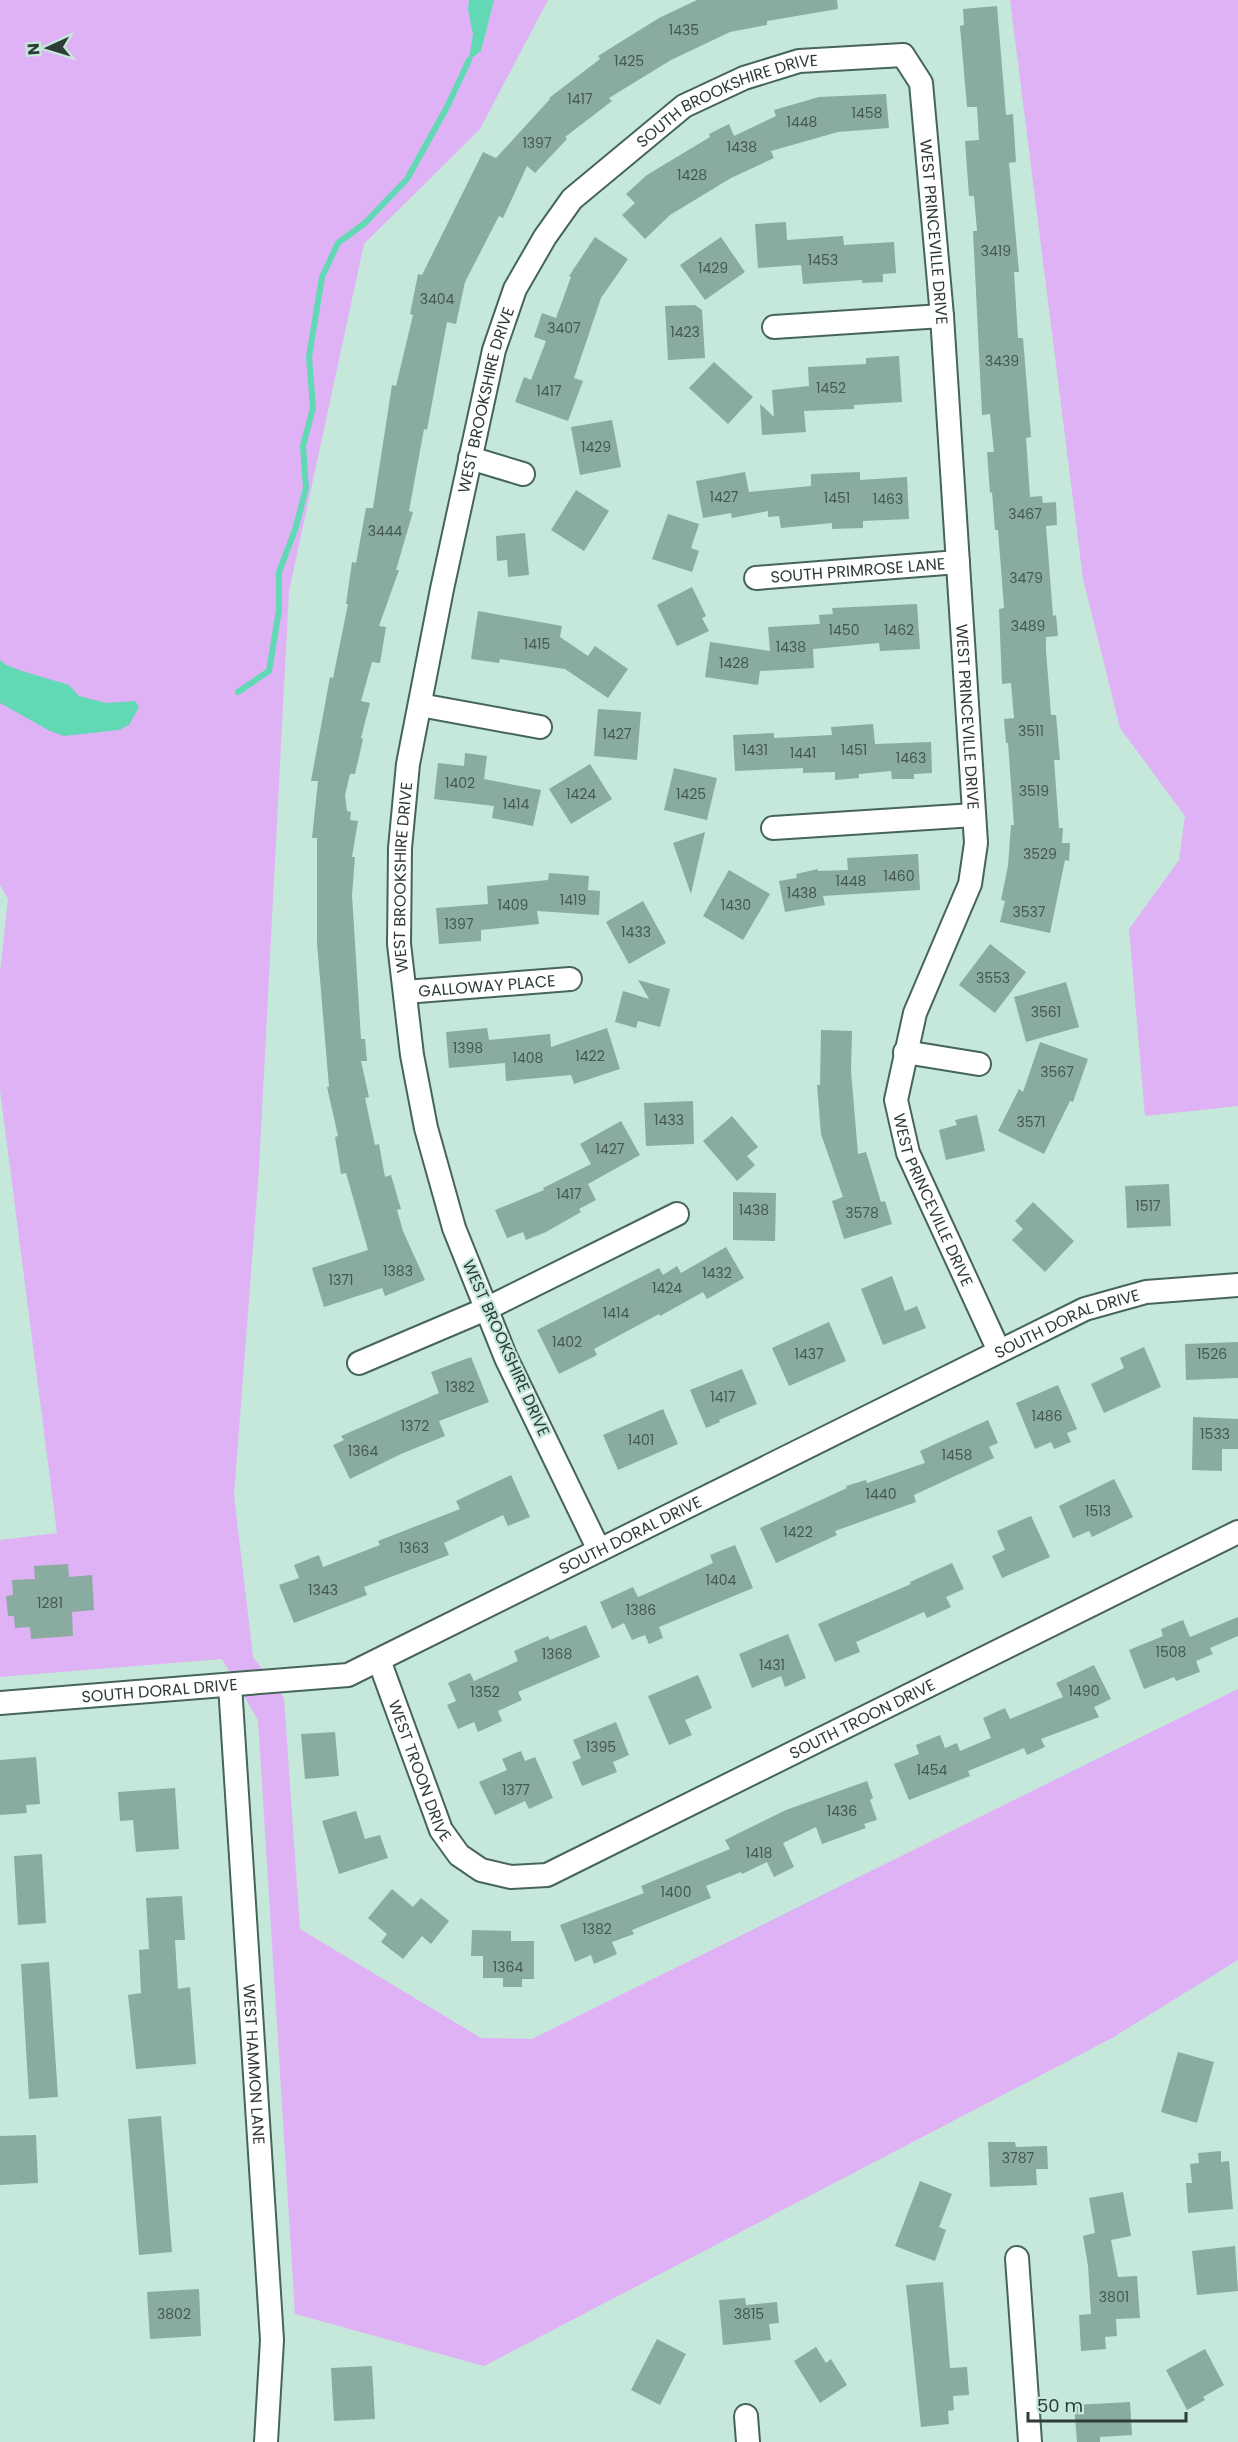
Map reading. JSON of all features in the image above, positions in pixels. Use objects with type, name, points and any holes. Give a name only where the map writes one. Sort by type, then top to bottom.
[{"type":"street","name":"SOUTH BROOKSHIRE DRIVE","points":[[572,199],[684,106],[744,78],[799,61],[903,55]]},
{"type":"street","name":"WEST PRINCEVILLE DRIVE","points":[[903,55],[921,83],[942,316],[976,843],[970,884],[915,1013],[896,1100],[908,1153],[999,1351]]},
{"type":"street","name":"WEST BROOKSHIRE DRIVE","points":[[572,199],[545,237],[515,289],[494,350],[442,589],[408,764],[400,848],[399,944],[412,1055],[426,1128],[454,1228],[506,1358],[599,1550]]},
{"type":"street","points":[[774,327],[942,316]]},
{"type":"street","points":[[470,458],[523,474]]},
{"type":"street","name":"SOUTH PRIMROSE LANE","points":[[756,578],[958,562]]},
{"type":"street","points":[[420,705],[540,727]]},
{"type":"street","points":[[773,828],[974,815]]},
{"type":"street","name":"GALLOWAY PLACE","points":[[405,992],[570,979]]},
{"type":"street","points":[[905,1052],[979,1064]]},
{"type":"street","points":[[359,1363],[486,1309],[677,1214]]},
{"type":"street","name":"SOUTH DORAL DRIVE","points":[[0,1703],[348,1675],[1085,1309],[1146,1292],[1238,1286]]},
{"type":"street","name":"SOUTH TROON DRIVE","points":[[481,1870],[511,1877],[547,1875],[1238,1532]]},
{"type":"street","name":"WEST TROON DRIVE","points":[[379,1660],[441,1830],[459,1856],[481,1870]]},
{"type":"street","name":"WEST HAMMON LANE","points":[[230,1684],[272,2340],[266,2442]]},
{"type":"street","points":[[1017,2258],[1030,2442]]},
{"type":"street","points":[[746,2416],[748,2442]]},
{"type":"shaded area","points":[[0,0],[548,0],[480,129],[364,244],[289,591],[259,1169],[234,1495],[253,1657],[284,1698],[300,1929],[481,2038],[532,2039],[1238,1689],[1238,1960],[1112,2038],[484,2366],[295,2314],[258,1720],[222,1659],[0,1677],[0,1540],[57,1533],[0,1090],[0,972],[8,899],[0,885]]},
{"type":"shaded area","points":[[469,0],[494,0],[481,51],[469,60],[473,34],[468,9]]},
{"type":"shaded area","points":[[1010,0],[1238,0],[1238,1106],[1145,1116],[1129,929],[1179,860],[1185,816],[1120,728],[1083,579]]},
{"type":"shaded area","points":[[0,660],[22,671],[69,685],[79,696],[106,703],[135,701],[139,707],[129,725],[119,730],[64,736],[50,731],[0,703]]},
{"type":"building","points":[[697,0],[837,0],[838,9],[767,21],[767,25],[730,32],[671,60],[609,98],[612,101],[565,137],[567,139],[535,173],[527,166],[503,218],[499,216],[465,282],[456,324],[447,322],[409,511],[413,512],[396,570],[399,570],[379,626],[386,627],[380,663],[372,662],[361,701],[370,703],[355,774],[350,774],[345,795],[347,811],[351,812],[350,820],[358,821],[352,857],[355,857],[352,895],[361,1039],[365,1039],[367,1061],[361,1061],[369,1097],[365,1098],[375,1145],[379,1144],[385,1177],[391,1175],[401,1209],[397,1210],[403,1231],[425,1280],[385,1296],[382,1288],[324,1307],[312,1268],[368,1250],[346,1173],[341,1174],[335,1137],[338,1136],[327,1087],[329,1087],[317,943],[317,838],[312,838],[318,781],[311,781],[330,677],[333,678],[348,604],[346,604],[352,562],[356,563],[366,508],[373,508],[392,385],[396,386],[413,315],[410,314],[418,274],[422,275],[483,152],[496,158],[549,98],[600,59],[598,56],[659,18]]},
{"type":"building","points":[[997,6],[1006,115],[1013,114],[1016,162],[1009,163],[1019,272],[1014,272],[1018,338],[1023,338],[1031,437],[1026,438],[1030,497],[1042,496],[1043,503],[1056,502],[1057,525],[1046,526],[1053,616],[1056,615],[1058,636],[1046,637],[1046,650],[1051,715],[1056,715],[1060,760],[1054,760],[1059,828],[1063,828],[1062,843],[1070,843],[1069,861],[1065,860],[1050,933],[1000,922],[1005,901],[1001,900],[1008,866],[1011,825],[1014,825],[1004,719],[1014,718],[1011,683],[1002,684],[999,609],[1004,608],[998,530],[995,530],[987,452],[994,452],[990,414],[982,415],[973,231],[977,231],[974,196],[969,196],[965,141],[979,140],[977,107],[967,107],[960,26],[964,25],[963,9]]},
{"type":"building","points":[[886,94],[889,128],[838,132],[771,151],[774,158],[731,178],[670,215],[645,239],[622,215],[635,203],[626,194],[647,175],[710,137],[709,134],[729,124],[734,136],[776,116],[774,110],[819,97]]},
{"type":"building","points":[[786,222],[787,240],[843,236],[844,245],[894,242],[896,273],[883,274],[883,282],[862,283],[862,280],[803,284],[801,265],[758,268],[755,224]]},
{"type":"building","points":[[595,237],[628,259],[601,298],[574,378],[583,381],[568,421],[515,402],[524,377],[531,380],[546,341],[534,337],[542,313],[556,318],[571,277],[569,276]]},
{"type":"building","points":[[721,237],[745,272],[705,300],[680,265]]},
{"type":"building","points":[[695,305],[702,310],[705,358],[668,360],[665,306]]},
{"type":"building","points":[[899,356],[902,402],[854,405],[854,409],[804,411],[806,432],[762,435],[760,404],[774,417],[772,390],[809,386],[808,367],[866,364],[866,358]]},
{"type":"building","points":[[714,362],[753,397],[728,424],[689,388]]},
{"type":"building","points":[[612,420],[621,467],[580,475],[571,427]]},
{"type":"building","points":[[745,472],[749,492],[811,486],[811,474],[860,472],[860,480],[907,477],[909,519],[863,521],[863,528],[832,529],[832,523],[781,528],[779,516],[768,517],[768,511],[732,518],[731,513],[703,518],[696,481]]},
{"type":"building","points":[[576,490],[609,511],[584,551],[551,530]]},
{"type":"building","points":[[668,514],[699,524],[691,548],[699,551],[692,572],[652,559]]},
{"type":"building","points":[[525,533],[529,575],[508,577],[507,560],[497,561],[496,536]]},
{"type":"building","points":[[692,587],[706,616],[702,618],[709,631],[677,646],[657,605]]},
{"type":"building","points":[[917,604],[920,649],[880,651],[879,643],[813,649],[814,668],[760,671],[758,685],[705,677],[710,642],[770,651],[768,627],[820,624],[819,615],[833,614],[832,608]]},
{"type":"building","points":[[478,611],[562,626],[560,637],[588,656],[595,646],[628,669],[608,698],[565,669],[500,659],[499,663],[471,659]]},
{"type":"building","points":[[598,709],[641,712],[637,760],[594,756]]},
{"type":"building","points":[[873,724],[875,744],[931,742],[932,773],[914,774],[914,779],[892,779],[891,771],[859,774],[859,778],[835,780],[835,772],[803,773],[803,768],[735,771],[733,735],[774,733],[774,738],[832,735],[831,727]]},
{"type":"building","points":[[465,753],[487,756],[484,779],[541,790],[533,826],[492,818],[494,806],[434,799],[438,763],[464,766]]},
{"type":"building","points":[[590,764],[612,799],[571,824],[549,789]]},
{"type":"building","points":[[674,768],[717,778],[707,820],[664,810]]},
{"type":"building","points":[[705,832],[691,894],[673,843]]},
{"type":"building","points":[[918,854],[920,890],[823,896],[825,905],[785,912],[779,881],[797,878],[796,874],[818,869],[818,871],[848,870],[847,858]]},
{"type":"building","points":[[729,870],[770,894],[743,940],[703,916]]},
{"type":"building","points":[[549,873],[589,876],[588,890],[600,891],[599,915],[537,911],[539,924],[481,930],[481,941],[439,944],[436,908],[488,904],[487,886],[548,880]]},
{"type":"building","points":[[643,901],[666,943],[629,964],[606,922]]},
{"type":"building","points":[[990,944],[1026,972],[995,1013],[959,985]]},
{"type":"building","points":[[638,980],[670,989],[660,1027],[638,1021],[636,1028],[615,1022],[623,991],[649,999]]},
{"type":"building","points":[[1066,982],[1079,1027],[1026,1042],[1014,997]]},
{"type":"building","points":[[487,1028],[489,1040],[550,1034],[551,1047],[607,1028],[620,1069],[574,1084],[571,1075],[506,1081],[505,1063],[449,1068],[446,1032]]},
{"type":"building","points":[[821,1030],[852,1031],[851,1071],[858,1154],[866,1152],[881,1202],[885,1201],[892,1224],[844,1239],[832,1201],[843,1197],[821,1134],[817,1085],[820,1085]]},
{"type":"building","points":[[1040,1042],[1088,1059],[1073,1102],[1070,1101],[1044,1154],[998,1131],[1019,1089],[1023,1092]]},
{"type":"building","points":[[693,1101],[694,1144],[646,1146],[644,1103]]},
{"type":"building","points":[[977,1115],[985,1151],[946,1160],[939,1130],[957,1125],[955,1120]]},
{"type":"building","points":[[732,1116],[758,1147],[747,1156],[755,1165],[737,1181],[703,1141]]},
{"type":"building","points":[[621,1121],[640,1155],[588,1184],[596,1200],[579,1209],[581,1212],[546,1232],[526,1240],[523,1232],[507,1238],[495,1210],[544,1190],[543,1188],[591,1164],[580,1144]]},
{"type":"building","points":[[1169,1184],[1171,1226],[1127,1228],[1125,1186]]},
{"type":"building","points":[[733,1192],[776,1193],[775,1241],[733,1240]]},
{"type":"building","points":[[1033,1202],[1074,1241],[1045,1272],[1012,1240],[1023,1229],[1015,1221]]},
{"type":"building","points":[[726,1247],[744,1278],[707,1299],[703,1292],[660,1316],[659,1314],[594,1349],[597,1355],[559,1374],[537,1330],[659,1268],[663,1275],[677,1266],[681,1273]]},
{"type":"building","points":[[892,1276],[905,1311],[917,1306],[926,1328],[883,1345],[861,1289]]},
{"type":"building","points":[[829,1322],[846,1361],[789,1386],[772,1348]]},
{"type":"building","points":[[1238,1342],[1238,1378],[1186,1380],[1185,1344]]},
{"type":"building","points":[[1144,1347],[1161,1387],[1104,1413],[1091,1384],[1124,1368],[1120,1358]]},
{"type":"building","points":[[471,1357],[489,1402],[439,1421],[445,1436],[350,1479],[333,1445],[344,1440],[341,1436],[439,1393],[431,1372]]},
{"type":"building","points":[[742,1369],[757,1404],[706,1428],[690,1390]]},
{"type":"building","points":[[1058,1385],[1077,1429],[1067,1433],[1071,1442],[1054,1449],[1051,1442],[1035,1449],[1016,1403]]},
{"type":"building","points":[[663,1409],[678,1444],[618,1470],[603,1435]]},
{"type":"building","points":[[1193,1417],[1238,1419],[1238,1449],[1222,1449],[1222,1471],[1192,1470]]},
{"type":"building","points":[[988,1420],[998,1443],[989,1447],[994,1458],[914,1495],[916,1502],[835,1531],[837,1535],[776,1563],[760,1528],[847,1488],[846,1486],[866,1480],[867,1483],[925,1463],[920,1451]]},
{"type":"building","points":[[511,1475],[530,1517],[508,1526],[503,1515],[444,1543],[449,1555],[364,1587],[367,1595],[294,1623],[279,1585],[299,1578],[294,1565],[319,1555],[323,1567],[380,1545],[378,1541],[460,1509],[456,1501]]},
{"type":"building","points":[[1114,1479],[1133,1517],[1092,1537],[1089,1531],[1073,1538],[1059,1506]]},
{"type":"building","points":[[1031,1516],[1050,1557],[1002,1578],[992,1556],[1005,1550],[997,1531]]},
{"type":"building","points":[[735,1545],[753,1588],[659,1627],[663,1638],[649,1644],[645,1635],[632,1640],[624,1623],[612,1629],[600,1602],[633,1587],[638,1597],[643,1595],[713,1563],[710,1555]]},
{"type":"building","points":[[952,1563],[964,1589],[946,1597],[951,1607],[927,1618],[924,1612],[856,1642],[860,1652],[835,1662],[818,1624],[911,1584],[910,1582]]},
{"type":"building","points":[[68,1564],[69,1577],[92,1575],[94,1610],[72,1612],[73,1636],[31,1639],[30,1627],[15,1628],[14,1616],[8,1616],[6,1596],[13,1595],[12,1580],[35,1579],[34,1566]]},
{"type":"building","points":[[1238,1617],[1238,1636],[1210,1648],[1213,1654],[1196,1661],[1200,1672],[1176,1681],[1174,1677],[1144,1689],[1129,1650],[1163,1636],[1161,1629],[1183,1620],[1190,1637]]},
{"type":"building","points":[[586,1625],[600,1657],[518,1692],[522,1700],[498,1711],[502,1721],[478,1732],[474,1722],[458,1729],[447,1705],[456,1701],[448,1683],[470,1673],[474,1681],[518,1661],[514,1651],[548,1636],[550,1640]]},
{"type":"building","points":[[788,1634],[806,1678],[785,1687],[781,1676],[752,1688],[739,1654]]},
{"type":"building","points":[[1094,1665],[1111,1699],[1094,1707],[1099,1717],[1041,1739],[1045,1747],[1027,1755],[1024,1748],[968,1771],[970,1776],[909,1800],[894,1764],[919,1754],[916,1745],[940,1735],[945,1748],[957,1743],[960,1751],[991,1738],[983,1718],[1005,1708],[1010,1719],[1063,1697],[1056,1683]]},
{"type":"building","points":[[698,1675],[712,1708],[685,1720],[692,1735],[669,1745],[648,1696]]},
{"type":"building","points":[[616,1722],[629,1755],[613,1762],[617,1772],[582,1786],[572,1762],[581,1758],[573,1740]]},
{"type":"building","points":[[335,1732],[339,1776],[305,1779],[301,1734]]},
{"type":"building","points":[[521,1751],[525,1761],[535,1757],[553,1798],[529,1809],[525,1801],[495,1815],[479,1782],[507,1770],[502,1759]]},
{"type":"building","points":[[36,1757],[40,1804],[26,1805],[27,1813],[0,1815],[0,1760]]},
{"type":"building","points":[[867,1781],[873,1798],[870,1800],[877,1820],[864,1824],[866,1828],[822,1844],[816,1827],[783,1843],[794,1867],[774,1877],[767,1862],[742,1874],[741,1872],[706,1886],[711,1898],[632,1930],[634,1934],[612,1942],[617,1954],[594,1964],[591,1955],[575,1962],[560,1925],[644,1893],[641,1886],[730,1849],[725,1840],[786,1810]]},
{"type":"building","points":[[175,1788],[179,1849],[136,1852],[133,1820],[120,1821],[118,1792]]},
{"type":"building","points":[[356,1811],[365,1839],[380,1835],[388,1858],[339,1874],[322,1821]]},
{"type":"building","points":[[42,1854],[46,1923],[18,1925],[14,1856]]},
{"type":"building","points":[[392,1889],[413,1907],[421,1898],[449,1921],[431,1944],[422,1936],[403,1959],[381,1942],[387,1934],[368,1918]]},
{"type":"building","points":[[182,1896],[185,1940],[175,1940],[178,1989],[190,1987],[196,2064],[136,2069],[128,1995],[141,1993],[139,1950],[149,1949],[146,1898]]},
{"type":"building","points":[[472,1930],[511,1931],[511,1941],[534,1941],[534,1979],[522,1979],[522,1987],[503,1987],[503,1978],[483,1978],[483,1956],[471,1956]]},
{"type":"building","points":[[49,1962],[58,2097],[29,2099],[21,1964]]},
{"type":"building","points":[[1178,2052],[1214,2062],[1197,2123],[1161,2112]]},
{"type":"building","points":[[161,2116],[172,2252],[139,2255],[128,2119]]},
{"type":"building","points":[[36,2135],[38,2183],[0,2185],[0,2136]]},
{"type":"building","points":[[988,2142],[1015,2142],[1016,2147],[1047,2146],[1048,2169],[1036,2169],[1037,2185],[990,2187]]},
{"type":"building","points":[[1221,2151],[1221,2162],[1229,2161],[1233,2209],[1188,2213],[1186,2183],[1192,2183],[1190,2164],[1199,2163],[1198,2153]]},
{"type":"building","points":[[920,2181],[952,2194],[939,2227],[946,2230],[935,2261],[895,2246]]},
{"type":"building","points":[[1123,2192],[1131,2236],[1111,2240],[1118,2277],[1137,2276],[1140,2318],[1116,2319],[1117,2336],[1105,2337],[1106,2349],[1081,2351],[1079,2315],[1091,2314],[1088,2266],[1083,2236],[1095,2233],[1089,2198]]},
{"type":"building","points":[[1235,2246],[1238,2291],[1197,2295],[1192,2251]]},
{"type":"building","points":[[943,2282],[950,2368],[967,2367],[969,2395],[953,2396],[954,2410],[948,2411],[949,2424],[921,2427],[906,2285]]},
{"type":"building","points":[[199,2289],[201,2336],[150,2339],[147,2292]]},
{"type":"building","points":[[745,2298],[746,2305],[777,2302],[779,2323],[769,2324],[771,2340],[723,2345],[719,2300]]},
{"type":"building","points":[[657,2339],[686,2354],[660,2405],[631,2390]]},
{"type":"building","points":[[816,2347],[826,2363],[831,2359],[847,2385],[820,2403],[794,2361]]},
{"type":"building","points":[[1205,2349],[1224,2385],[1203,2397],[1205,2400],[1187,2410],[1166,2370]]},
{"type":"building","points":[[372,2366],[375,2419],[334,2421],[331,2368]]},
{"type":"building","points":[[1130,2402],[1132,2435],[1100,2437],[1100,2442],[1077,2442],[1074,2405]]},
{"type":"waterway","points":[[238,692],[269,671],[279,610],[279,572],[296,527],[306,488],[303,446],[313,408],[309,357],[322,277],[338,243],[365,223],[407,179],[447,107],[469,60]]}]
